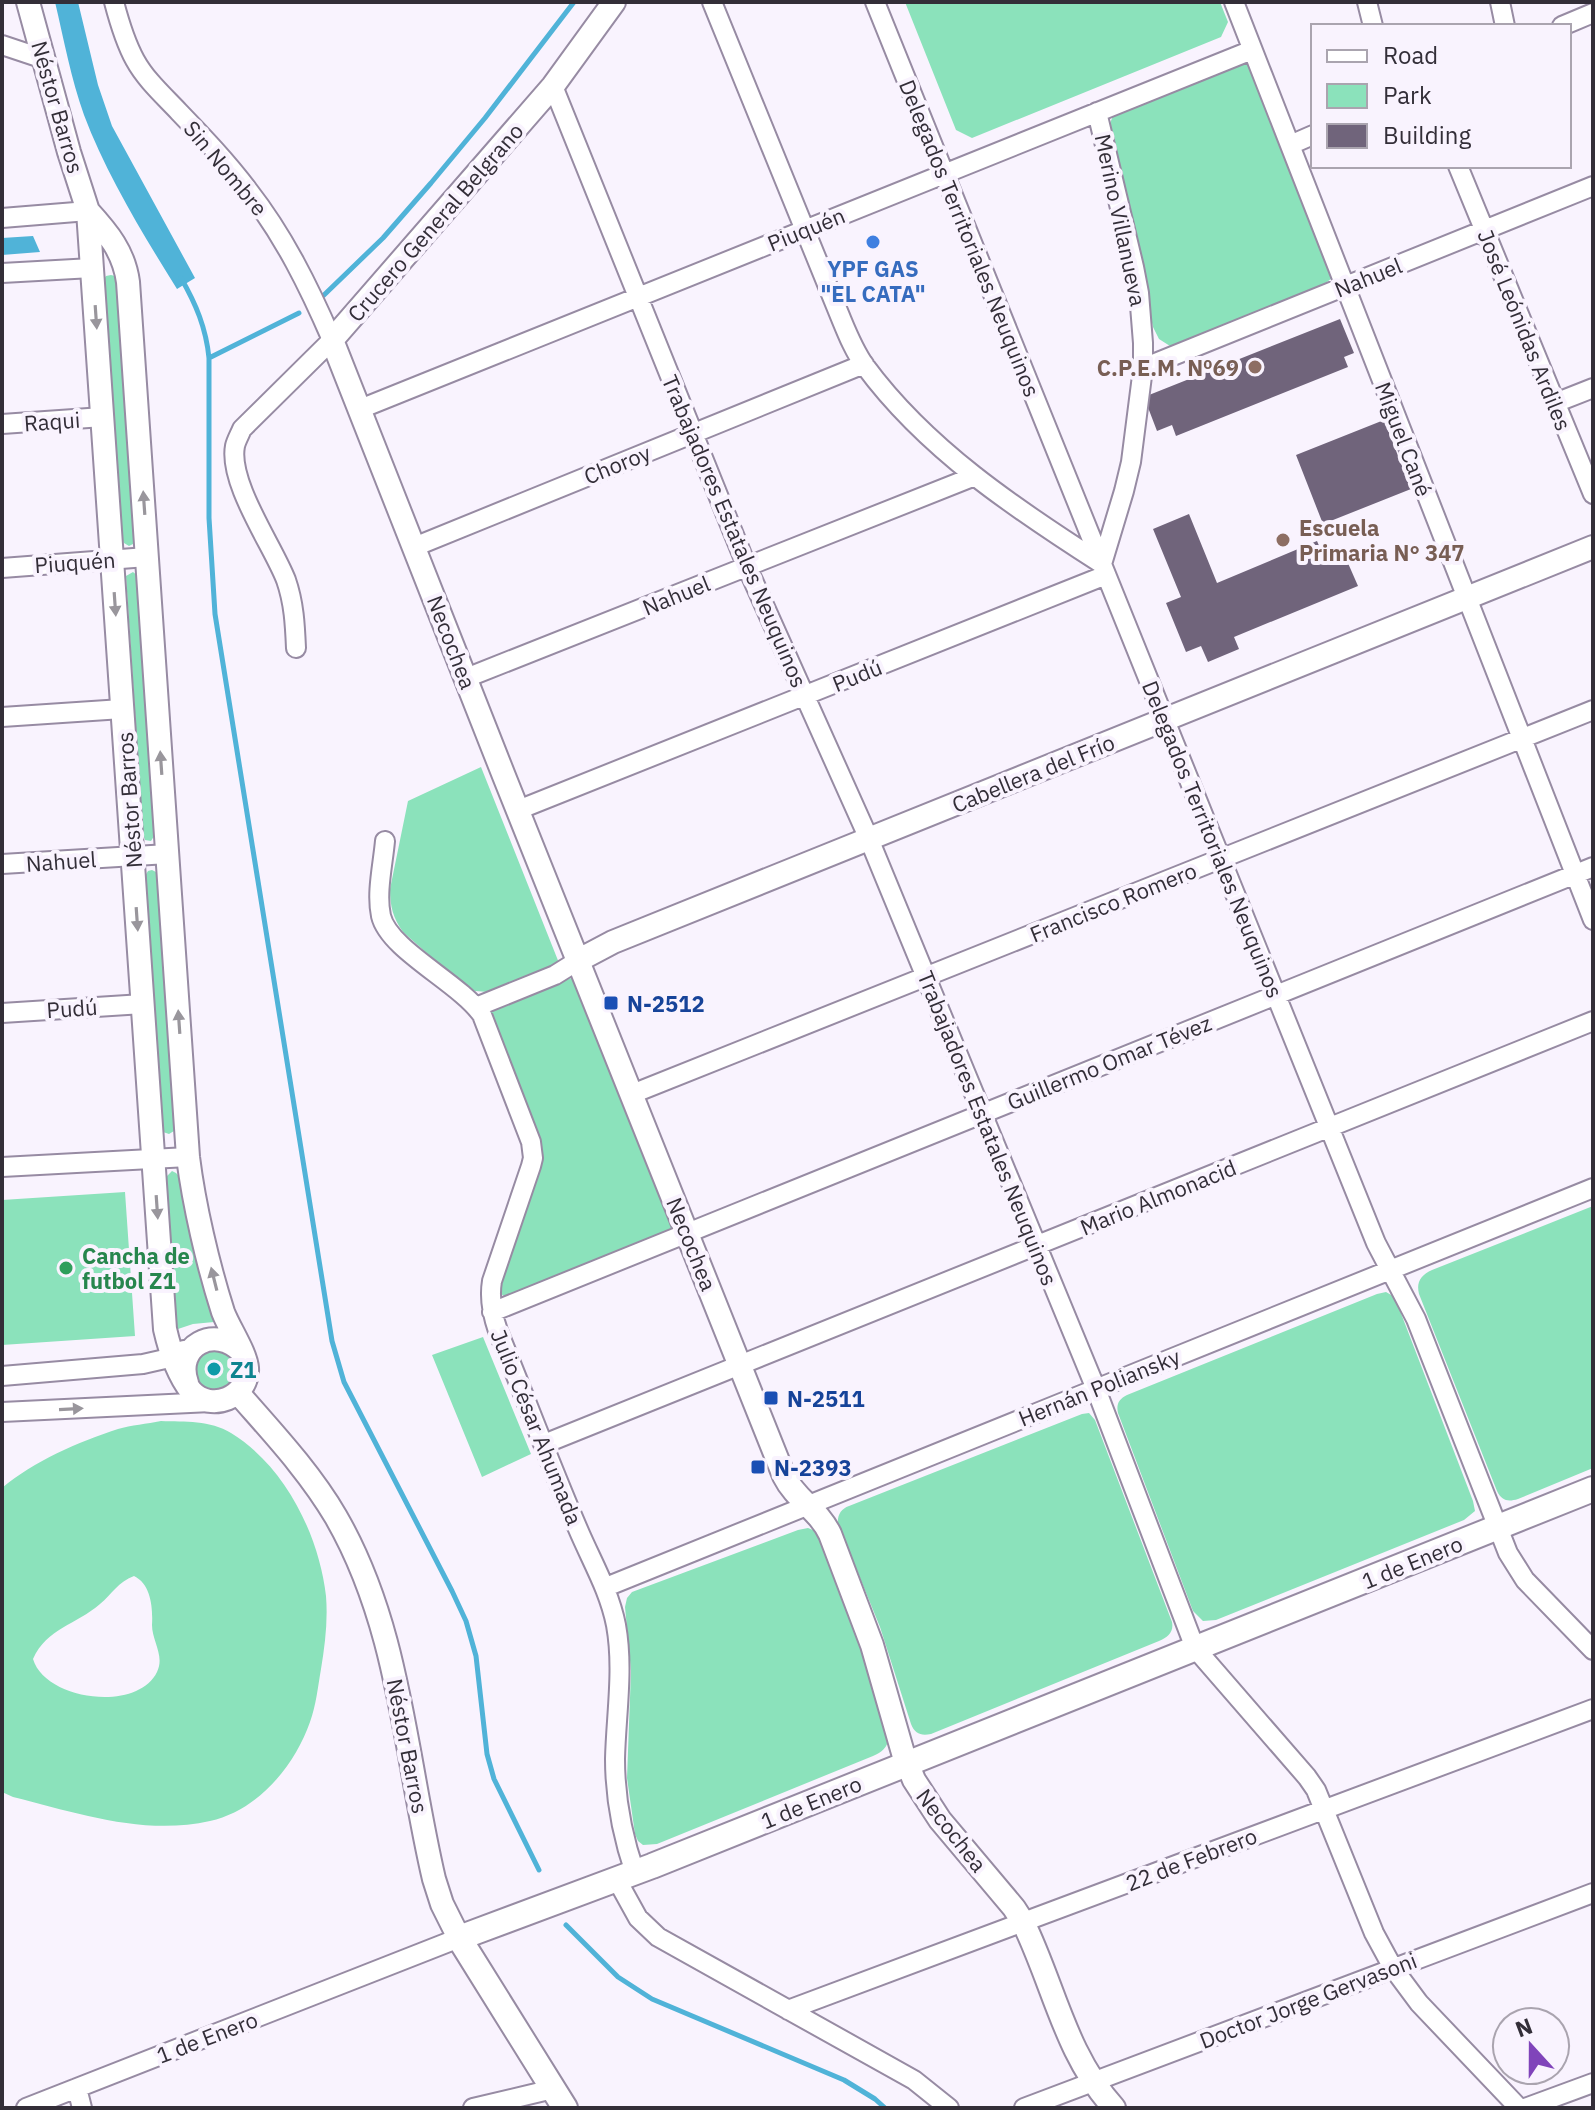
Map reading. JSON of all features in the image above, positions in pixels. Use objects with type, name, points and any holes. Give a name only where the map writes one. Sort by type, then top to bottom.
[{"type":"main road","name":"1 de Enero","points":[[459,1938],[626,1876],[1593,1489]]},
{"type":"main road","name":"Néstor Barros","points":[[459,1938],[559,2099]]},
{"type":"street","name":"Néstor Barros","points":[[28,2],[88,211],[164,1319],[172,1356],[187,1384],[198,1397],[214,1402]]},
{"type":"street","name":"Sin Nombre","points":[[114,2],[134,58],[147,78],[250,191],[293,257],[332,340]]},
{"type":"street","name":"Crucero General Belgrano","points":[[296,648],[294,608],[285,578],[249,505],[236,467],[235,447],[242,429],[332,340],[553,86],[614,2]]},
{"type":"street","points":[[712,2],[804,230],[864,364],[913,419],[975,476],[1104,569]]},
{"type":"street","name":"Delegados Territoriales Neuquinos","points":[[875,2],[1376,1243],[1416,1319],[1497,1528],[1514,1566],[1525,1580],[1593,1650]]},
{"type":"street","name":"Miguel Cané","points":[[1234,2],[1593,920]]},
{"type":"street","points":[[1367,2],[1372,24]]},
{"type":"street","points":[[1500,2],[1505,24]]},
{"type":"street","points":[[1567,24],[1593,13]]},
{"type":"street","points":[[2,45],[44,59]]},
{"type":"street","name":"Piuquén","points":[[360,409],[1252,50]]},
{"type":"street","points":[[2,56],[44,59]]},
{"type":"street","name":"Trabajadores Estatales Neuquinos","points":[[553,86],[747,567],[869,839],[1096,1389],[1195,1648],[1316,1790],[1374,1933],[1393,1968],[1419,2003],[1522,2108]]},
{"type":"street","name":"Merino Villanueva","points":[[1097,112],[1139,293],[1143,343],[1143,368],[1128,476],[1104,569]]},
{"type":"street","points":[[1290,145],[1311,136]]},
{"type":"street","name":"José Leónidas Ardiles","points":[[1459,168],[1593,494]]},
{"type":"street","name":"Nahuel","points":[[1143,368],[1593,186]]},
{"type":"street","name":"Néstor Barros","points":[[88,211],[114,241],[127,273],[188,1157],[197,1209],[227,1323],[246,1360],[247,1377],[238,1393],[324,1497],[361,1567],[398,1686],[434,1879],[459,1938]]},
{"type":"street","points":[[2,218],[88,211]]},
{"type":"street","points":[[2,273],[92,268]]},
{"type":"street","name":"Necochea","points":[[332,340],[788,1484],[821,1517],[830,1534],[872,1645],[907,1764],[930,1807],[1023,1922],[1078,2059],[1114,2108]]},
{"type":"street","name":"Choroy","points":[[414,547],[864,364]]},
{"type":"street","points":[[1555,403],[1593,388]]},
{"type":"street","name":"Raqui","points":[[2,424],[103,417]]},
{"type":"street","name":"Nahuel","points":[[466,678],[975,476]]},
{"type":"street","name":"Cabellera del Frío","points":[[476,1007],[555,975],[601,947],[1593,547]]},
{"type":"street","name":"Piuquén","points":[[2,568],[147,557]]},
{"type":"street","name":"Pudú","points":[[518,810],[805,696],[1104,569]]},
{"type":"street","points":[[2,717],[122,709]]},
{"type":"street","name":"Francisco Romero","points":[[632,1094],[1593,710]]},
{"type":"street","name":"Julio César Ahumada","points":[[385,841],[380,908],[386,928],[396,941],[476,1007],[528,1134],[533,1158],[492,1281],[492,1312],[579,1532],[606,1587],[615,1622],[618,1646],[616,1793],[626,1876],[638,1918],[650,1932],[914,2080],[949,2108]]},
{"type":"street","name":"Nahuel","points":[[2,864],[168,854]]},
{"type":"street","name":"Guillermo Omar Tévez","points":[[492,1312],[1593,867]]},
{"type":"street","name":"Pudú","points":[[2,1013],[143,1004]]},
{"type":"street","name":"Mario Almonacid","points":[[544,1444],[1593,1021]]},
{"type":"street","points":[[2,1167],[188,1157]]},
{"type":"street","name":"Hernán Poliansky","points":[[606,1587],[1593,1188]]},
{"type":"street","points":[[2,1376],[151,1363],[210,1339],[227,1341],[242,1352]]},
{"type":"street","points":[[187,1384],[186,1360],[201,1342]]},
{"type":"street","points":[[2,1412],[214,1402],[238,1393]]},
{"type":"street","name":"22 de Febrero","points":[[788,2010],[1593,1709]]},
{"type":"street","name":"Doctor Jorge Gervasoni","points":[[1024,2108],[1593,1893]]},
{"type":"street","name":"1 de Enero","points":[[26,2108],[459,1938]]},
{"type":"street","points":[[1522,2108],[1593,2083]]},
{"type":"street","points":[[77,2088],[82,2108]]},
{"type":"street","points":[[473,2108],[559,2099]]},
{"type":"green space","points":[[905,2],[1220,2],[1228,22],[1221,37],[972,138],[956,130]]},
{"type":"green space","points":[[1244,62],[1249,63],[1335,272],[1322,286],[1170,346],[1159,339],[1153,327],[1108,128],[1113,116]]},
{"type":"green space","points":[[111,275],[117,280],[135,538],[129,546],[122,539],[103,281]]},
{"type":"green space","points":[[133,572],[139,577],[156,833],[151,841],[145,840],[143,834],[126,576]]},
{"type":"green space","points":[[481,767],[559,963],[488,992],[464,986],[403,932],[394,917],[390,895],[408,801]]},
{"type":"green space","points":[[152,870],[159,876],[175,1127],[169,1134],[162,1128],[145,876]]},
{"type":"green space","points":[[574,977],[674,1232],[507,1298],[495,1290],[542,1153],[486,1011]]},
{"type":"green space","points":[[172,1171],[179,1176],[214,1322],[175,1330],[166,1177]]},
{"type":"green space","name":"Cancha de futbol Z1","points":[[125,1192],[135,1336],[2,1345],[2,1200]]},
{"type":"green space","points":[[1593,1206],[1593,1468],[1518,1499],[1506,1500],[1497,1491],[1419,1294],[1419,1282],[1432,1270]]},
{"type":"green space","points":[[1386,1292],[1397,1303],[1475,1511],[1464,1520],[1216,1620],[1203,1621],[1193,1611],[1118,1413],[1119,1402],[1127,1395]]},
{"type":"green space","points":[[483,1337],[531,1454],[482,1477],[432,1355]]},
{"type":"green space","points":[[215,1347],[234,1357],[238,1372],[232,1385],[212,1393],[198,1386],[194,1361]]},
{"type":"green space","points":[[1089,1413],[1095,1420],[1172,1622],[1171,1631],[1159,1641],[931,1734],[919,1734],[911,1724],[880,1627],[838,1524],[840,1513],[849,1506]]},
{"type":"green space","points":[[161,1421],[197,1422],[223,1429],[268,1464],[296,1504],[316,1549],[327,1615],[310,1722],[284,1770],[259,1797],[227,1815],[210,1821],[160,1826],[86,1816],[2,1792],[2,1488],[28,1469],[72,1446],[128,1426]],"holes":[[[134,1576],[150,1597],[160,1660],[157,1672],[146,1685],[131,1693],[112,1697],[92,1696],[72,1692],[41,1673],[33,1659],[46,1640],[91,1611],[124,1582]]]},
{"type":"green space","points":[[808,1528],[819,1538],[865,1655],[889,1738],[887,1744],[873,1756],[657,1844],[643,1845],[635,1834],[627,1778],[631,1671],[625,1607],[627,1598],[632,1592]]},
{"type":"water","points":[[55,2],[78,2],[98,85],[112,126],[195,278],[177,289],[126,204],[93,137],[75,88]]},
{"type":"water","points":[[33,236],[40,252],[2,255],[2,238]]},
{"type":"building","points":[[1340,319],[1354,353],[1344,357],[1348,367],[1176,436],[1172,425],[1157,431],[1144,397]]},
{"type":"building","points":[[1384,420],[1411,489],[1323,524],[1296,455]]},
{"type":"building","name":"Escuela Primaria N° 347","points":[[1189,514],[1217,583],[1317,541],[1326,562],[1344,554],[1358,586],[1234,637],[1239,649],[1208,662],[1201,646],[1186,652],[1166,603],[1181,597],[1153,529]]},
{"type":"waterway","points":[[324,295],[383,238],[431,183],[574,2]]},
{"type":"waterway","points":[[181,278],[200,316],[208,347],[209,518],[215,614],[332,1341],[344,1382],[466,1621],[476,1656],[487,1754],[494,1779],[539,1870]]},
{"type":"waterway","points":[[209,358],[299,313]]},
{"type":"waterway","points":[[566,1925],[618,1977],[652,1999],[844,2080],[885,2108]]},
{"type":"place","name":"YPF GAS \"EL CATA\"","points":[[873,242]]},
{"type":"place","name":"C.P.E.M. Nº69","points":[[1255,367]]},
{"type":"place","name":"Escuela Primaria N° 347","points":[[1283,540]]},
{"type":"place","name":"N-2512","points":[[611,1003]]},
{"type":"place","name":"Cancha de futbol Z1","points":[[66,1268]]},
{"type":"place","name":"Z1","points":[[214,1369]]},
{"type":"place","name":"N-2511","points":[[771,1398]]},
{"type":"place","name":"N-2393","points":[[758,1467]]}]
